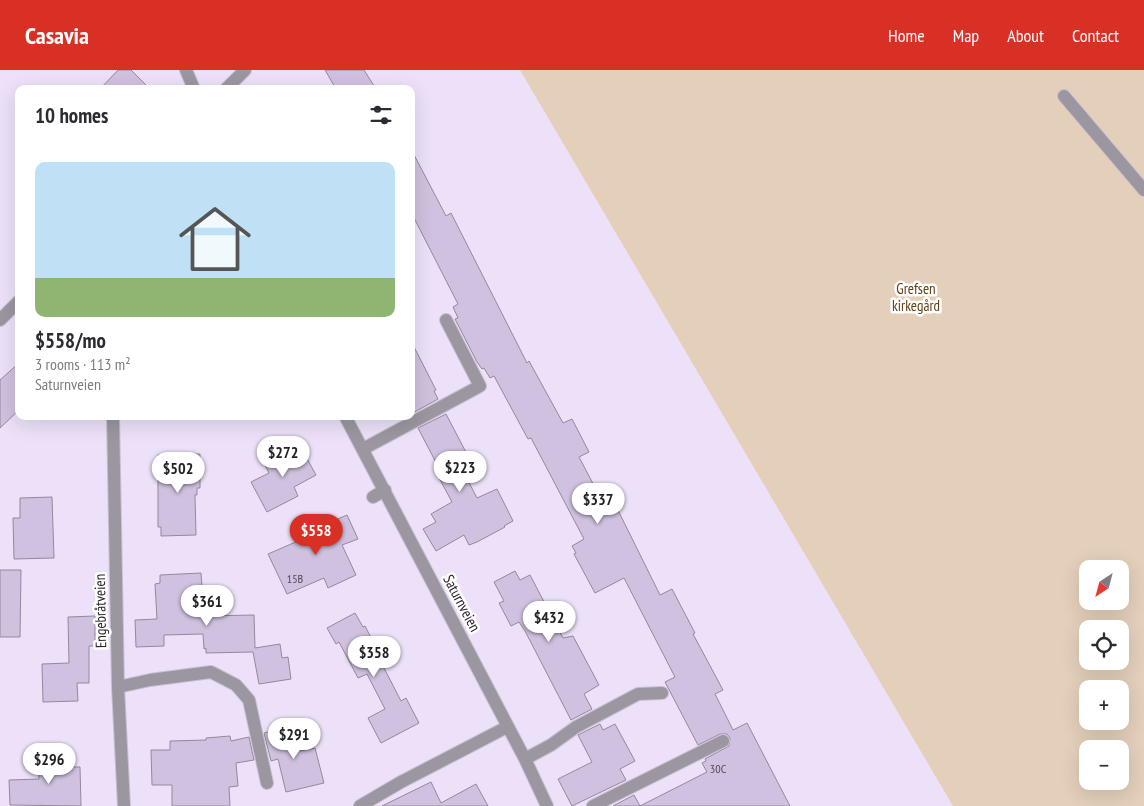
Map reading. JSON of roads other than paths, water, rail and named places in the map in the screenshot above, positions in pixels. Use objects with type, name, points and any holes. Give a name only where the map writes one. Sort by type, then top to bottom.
[{"type":"street","points":[[186,70],[192,85]]},
{"type":"street","points":[[230,85],[245,70]]},
{"type":"street","points":[[1064,96],[1144,190]]},
{"type":"street","points":[[0,320],[15,305]]},
{"type":"street","points":[[363,448],[480,386],[446,320]]},
{"type":"street","name":"Engebråtveien","points":[[113,420],[118,687],[124,806]]},
{"type":"street","name":"Saturnveien","points":[[347,420],[503,705],[507,727],[525,759],[547,806]]},
{"type":"street","points":[[373,497],[385,490]]},
{"type":"street","points":[[118,687],[150,680],[211,672],[236,685],[248,700],[267,783]]},
{"type":"street","points":[[525,759],[551,745],[576,727],[638,694],[662,693]]},
{"type":"street","points":[[360,806],[400,782],[507,727]]},
{"type":"street","points":[[593,806],[723,740]]},
{"type":"park label","name":"Grefsen kirkegård","points":[[916,296]]}]
